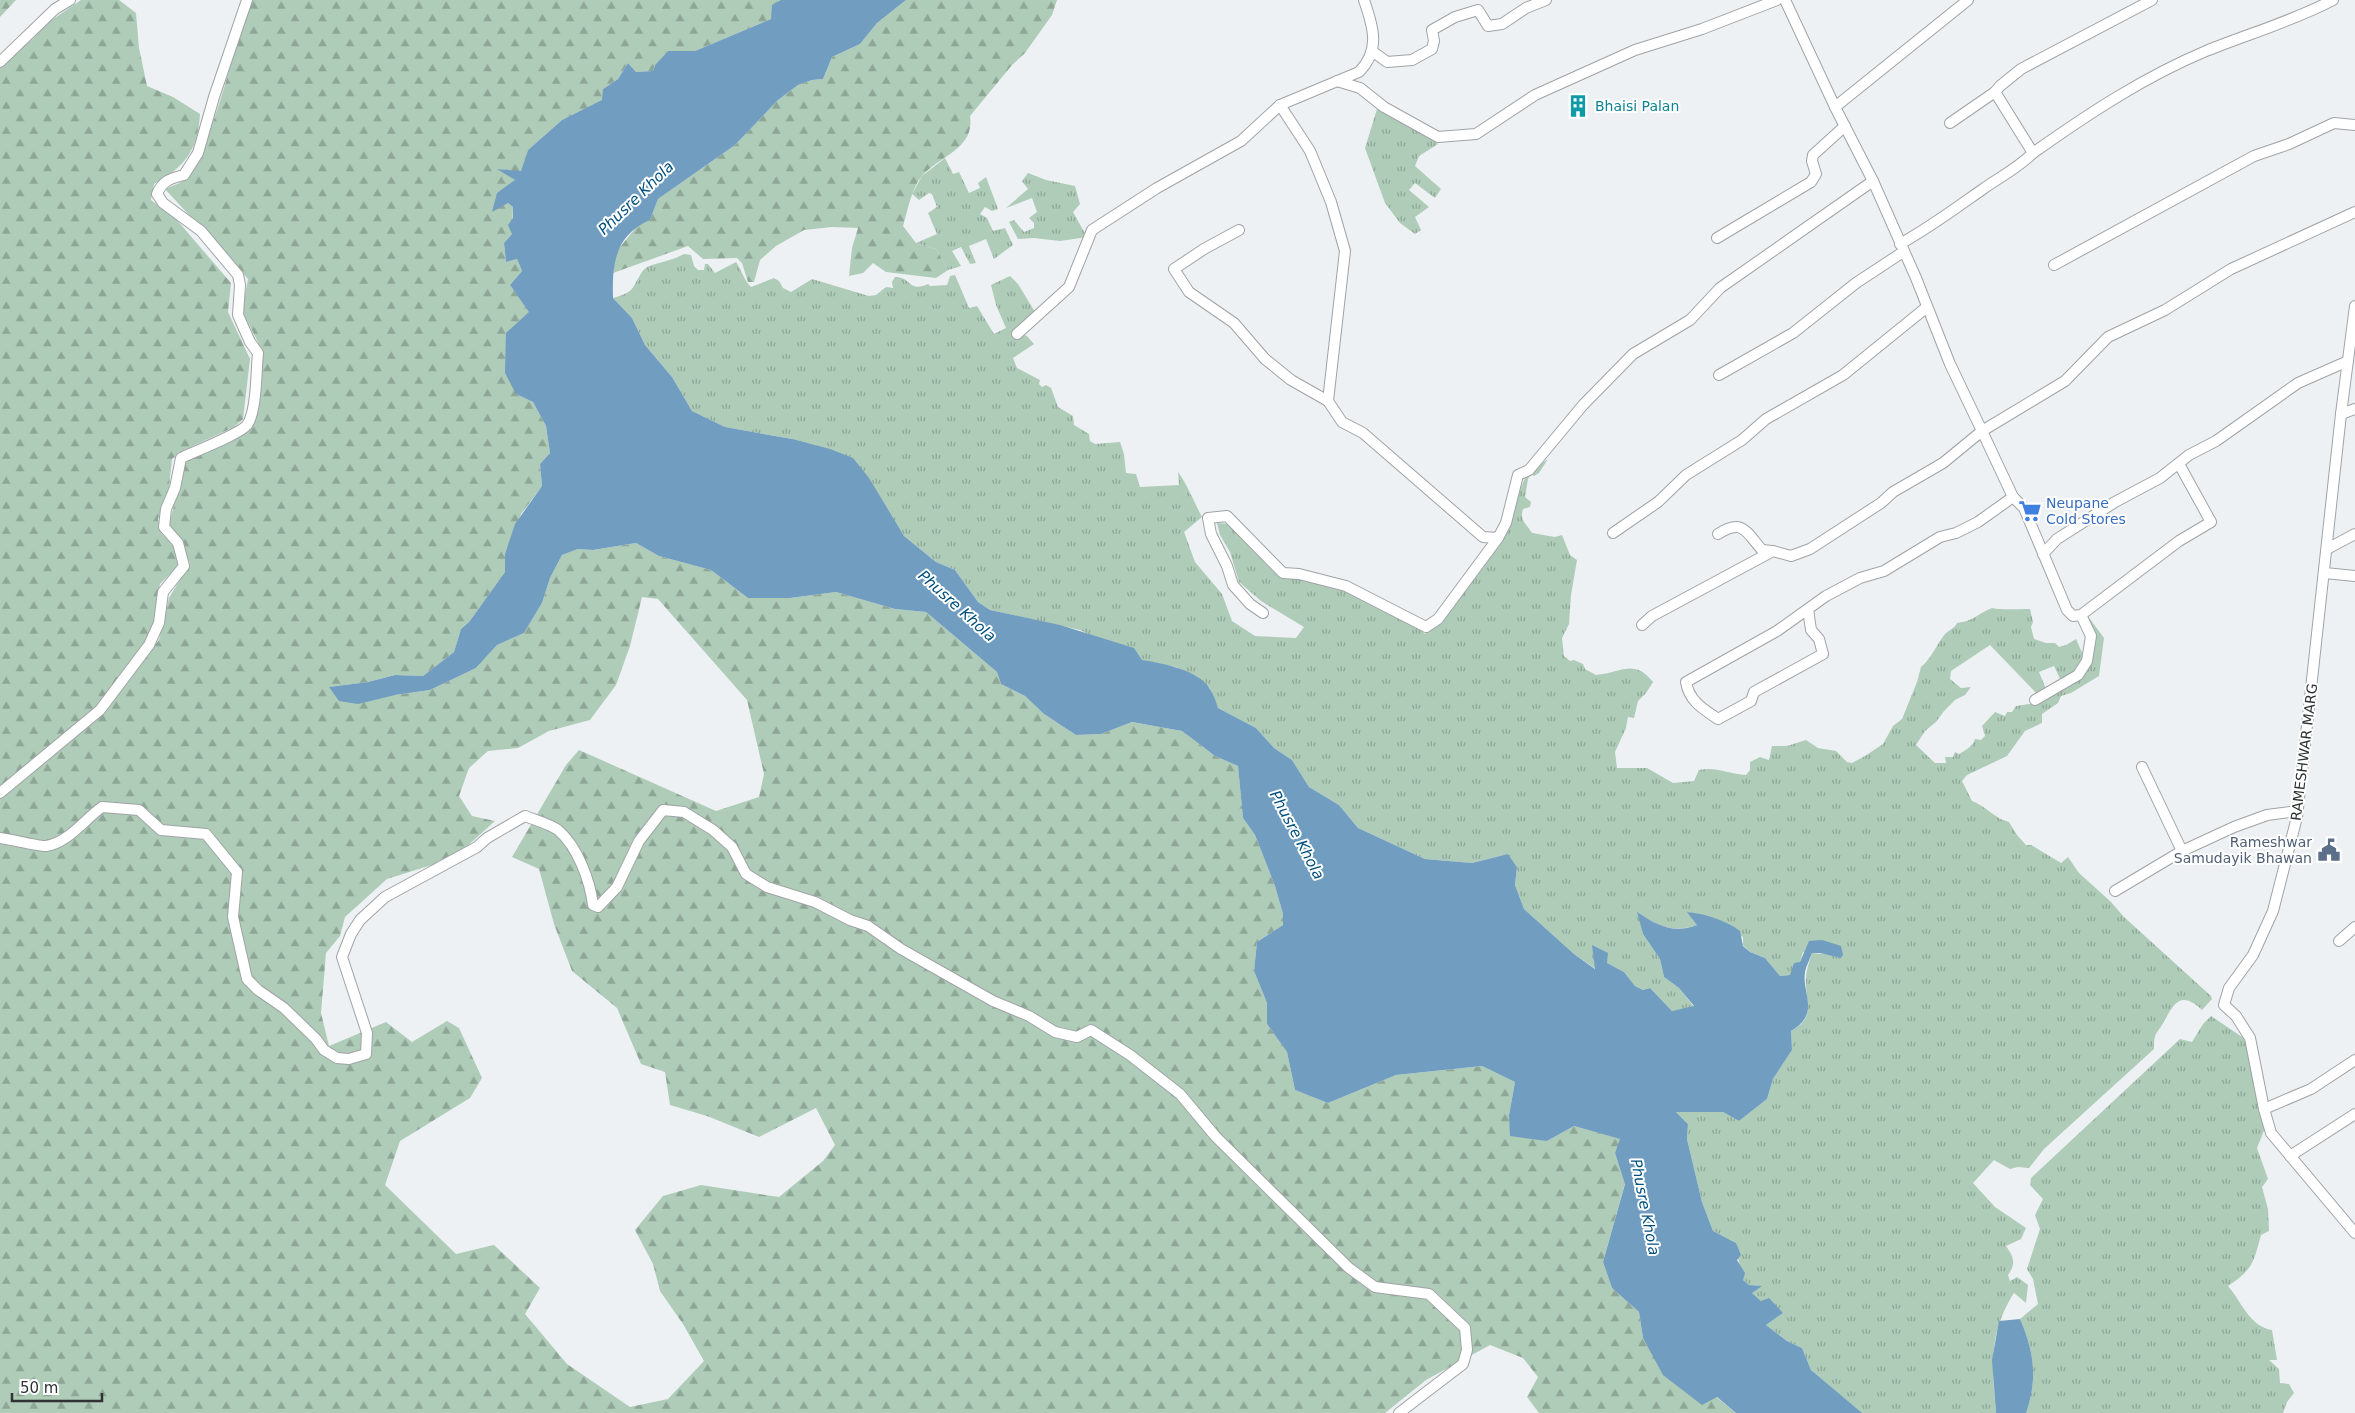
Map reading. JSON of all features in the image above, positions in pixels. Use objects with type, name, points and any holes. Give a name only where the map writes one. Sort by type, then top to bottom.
[{"type":"street","points":[[0,62],[55,9],[70,0]]},
{"type":"street","points":[[0,793],[100,710],[149,645],[159,623],[163,592],[184,566],[178,543],[164,527],[166,509],[175,488],[181,458],[247,426],[252,410],[258,353],[250,342],[238,315],[240,285],[238,276],[201,231],[163,203],[157,194],[160,186],[167,180],[184,175],[198,153],[214,97],[247,0]]},
{"type":"street","points":[[1016,334],[1068,287],[1092,230],[1157,188],[1241,141],[1280,105],[1359,72],[1367,64],[1372,52],[1374,36],[1364,0]]},
{"type":"street","points":[[1372,52],[1387,62],[1412,60],[1432,49],[1434,41],[1432,30],[1455,17],[1478,10],[1488,26],[1502,24],[1526,8],[1546,0]]},
{"type":"street","points":[[1337,81],[1360,88],[1384,107],[1438,137],[1476,134],[1536,95],[1635,50],[1702,30],[1777,0]]},
{"type":"street","points":[[1785,0],[1835,107],[1874,181],[1950,364],[2013,497],[2024,508],[2034,537],[2067,610],[2073,616],[2081,615],[2180,541],[2211,522],[2179,464]]},
{"type":"street","points":[[1835,107],[1968,0]]},
{"type":"street","points":[[1950,123],[1980,100],[1995,92],[2021,69],[2152,0]]},
{"type":"street","points":[[1718,374],[1793,333],[1901,248],[2024,162],[2033,153],[2132,87],[2206,51],[2232,43],[2333,0]]},
{"type":"street","points":[[1995,92],[2033,153]]},
{"type":"street","points":[[1280,105],[1310,151],[1330,202],[1345,251],[1328,401]]},
{"type":"street","points":[[2054,265],[2254,156],[2289,144],[2334,123],[2355,125]]},
{"type":"street","points":[[1717,238],[1811,182],[1816,174],[1812,161],[1813,155],[1818,148],[1845,126]]},
{"type":"street","points":[[1263,614],[1250,604],[1233,585],[1227,566],[1212,534],[1208,518],[1227,516],[1283,573],[1300,574],[1346,586],[1426,628],[1438,619],[1498,538],[1506,523],[1518,475],[1529,470],[1583,405],[1633,354],[1690,320],[1720,288],[1874,181]]},
{"type":"street","points":[[1718,534],[1731,526],[1740,527],[1762,550],[1791,556],[1810,549],[1882,503],[1893,492],[1942,463],[1982,431],[2064,381],[2108,337],[2165,310],[2231,269],[2355,212]]},
{"type":"street","points":[[1239,230],[1204,249],[1174,269],[1189,292],[1234,323],[1265,358],[1291,380],[1328,401],[1342,422],[1363,433],[1482,537],[1498,538]]},
{"type":"street","name":"RAMESHWAR MARG","points":[[2355,306],[2353,340],[2348,361],[2341,414],[2298,811],[2273,911],[2253,955],[2230,988],[2224,1005],[2236,1016],[2250,1038],[2264,1109],[2271,1133],[2355,1233]]},
{"type":"street","points":[[1613,533],[1658,502],[1686,475],[1742,440],[1766,419],[1791,407],[1843,375],[1927,307]]},
{"type":"street","points":[[2043,554],[2057,539],[2115,502],[2160,478],[2298,383],[2348,361]]},
{"type":"street","points":[[2341,414],[2355,408]]},
{"type":"street","points":[[1808,609],[1811,630],[1819,639],[1823,654],[1754,692],[1750,701],[1718,719],[1698,705],[1688,694],[1686,682],[1777,630],[1826,596],[1860,578],[1884,571],[1940,537],[1956,533],[1978,522],[2013,497]]},
{"type":"street","points":[[2327,549],[2355,534]]},
{"type":"street","points":[[1642,625],[1652,616],[1774,551]]},
{"type":"street","points":[[2325,572],[2355,576]]},
{"type":"street","points":[[2035,700],[2078,675],[2087,661],[2091,636],[2081,615]]},
{"type":"street","points":[[2142,767],[2182,851]]},
{"type":"street","points":[[0,838],[44,846],[61,841],[102,807],[139,810],[161,830],[206,834],[237,872],[233,917],[247,979],[258,990],[284,1008],[316,1039],[324,1050],[336,1058],[350,1059],[366,1054],[367,1033],[342,957],[351,934],[360,920],[386,897],[477,848],[487,838],[525,816],[558,830],[576,855],[591,890],[593,905],[598,907],[617,888],[639,841],[663,810],[684,812],[713,830],[732,847],[746,874],[767,887],[816,902],[850,920],[868,926],[901,949],[993,1001],[1029,1016],[1055,1032],[1077,1037],[1092,1030],[1180,1094],[1216,1137],[1350,1268],[1375,1287],[1429,1294],[1465,1328],[1467,1350],[1463,1364],[1399,1413]]},
{"type":"street","points":[[2115,891],[2182,851],[2267,815],[2298,811]]},
{"type":"street","points":[[2338,941],[2355,927]]},
{"type":"street","points":[[2264,1109],[2311,1089],[2355,1060]]},
{"type":"street","points":[[2290,1156],[2355,1114]]},
{"type":"green space","points":[[0,0],[16,0],[0,17]]},
{"type":"green space","points":[[81,0],[119,0],[136,13],[139,48],[147,86],[173,97],[200,114],[196,138],[188,156],[174,171],[154,184],[151,200],[176,219],[231,283],[228,312],[250,359],[243,419],[234,427],[184,450],[172,459],[169,487],[158,519],[161,533],[174,547],[178,566],[160,584],[155,618],[150,635],[98,717],[159,640],[169,598],[190,563],[168,528],[186,460],[250,427],[262,350],[242,311],[248,279],[165,189],[186,179],[195,167],[204,148],[230,69],[248,4],[247,0],[781,0],[771,19],[695,51],[668,51],[655,65],[653,71],[636,72],[628,63],[618,79],[603,89],[603,100],[562,120],[528,150],[521,172],[499,169],[515,180],[492,211],[508,203],[513,207],[512,234],[504,243],[506,262],[517,259],[522,271],[510,285],[530,312],[516,394],[533,402],[546,426],[550,453],[540,464],[542,486],[521,514],[505,554],[505,572],[469,622],[461,629],[454,652],[423,676],[395,675],[368,682],[329,687],[395,695],[430,690],[476,668],[497,645],[524,633],[542,603],[550,578],[562,555],[578,549],[593,550],[636,543],[659,556],[711,570],[748,598],[790,598],[836,592],[895,609],[926,612],[997,672],[1001,684],[1025,696],[1044,714],[1076,735],[1101,734],[1132,722],[1182,731],[1215,756],[1238,766],[1243,818],[1255,835],[1275,886],[1283,914],[1283,925],[1257,942],[1254,971],[1267,1003],[1267,1024],[1287,1052],[1295,1090],[1328,1103],[1396,1075],[1482,1066],[1515,1082],[1509,1115],[1547,1141],[1574,1126],[1621,1139],[1615,1153],[1625,1183],[1603,1262],[1612,1288],[1639,1312],[1643,1338],[1736,1413],[1539,1413],[1527,1397],[1538,1377],[1523,1358],[1490,1345],[1426,1380],[1385,1413],[0,1413],[0,68],[15,52],[33,39],[46,24]],"holes":[[[642,597],[658,599],[747,700],[764,774],[759,797],[716,811],[579,750],[566,765],[512,857],[539,869],[554,924],[572,971],[617,1008],[641,1064],[665,1072],[670,1105],[707,1116],[759,1137],[816,1108],[835,1145],[823,1161],[779,1197],[701,1185],[663,1196],[635,1230],[653,1264],[660,1291],[683,1324],[704,1361],[668,1399],[630,1407],[567,1364],[525,1314],[540,1288],[494,1245],[456,1254],[385,1185],[400,1141],[470,1098],[482,1078],[459,1028],[447,1021],[412,1042],[386,1022],[329,1046],[321,1013],[326,953],[340,936],[345,917],[387,879],[454,858],[495,821],[472,816],[459,796],[469,768],[488,751],[518,748],[549,731],[590,720],[616,685],[630,646]]]},
{"type":"green space","points":[[906,0],[1057,0],[1052,15],[1025,53],[1012,65],[970,116],[970,127],[962,144],[929,169],[918,181],[912,193],[903,226],[916,243],[936,249],[948,270],[936,278],[886,272],[873,263],[863,273],[849,276],[852,248],[858,228],[832,227],[804,230],[776,246],[760,260],[754,282],[748,282],[742,263],[737,258],[703,259],[688,246],[613,273],[616,252],[638,225],[650,220],[658,199],[735,145],[778,100],[798,85],[812,80],[823,79],[832,57],[860,44],[877,23]]},
{"type":"green space","points":[[1377,109],[1391,113],[1438,144],[1419,156],[1415,166],[1441,189],[1435,198],[1415,183],[1409,190],[1429,207],[1415,217],[1421,230],[1415,234],[1400,223],[1385,203],[1365,148]]},
{"type":"green space","points":[[945,158],[953,174],[959,172],[969,193],[980,188],[978,183],[986,177],[998,209],[992,211],[985,207],[980,214],[987,218],[993,231],[1005,228],[1013,245],[994,259],[986,239],[969,246],[976,263],[970,264],[961,247],[952,251],[961,266],[948,270],[936,249],[916,243],[937,234],[928,213],[937,207],[932,194],[929,193],[919,200],[912,194],[922,176]]},
{"type":"green space","points":[[1028,173],[1046,180],[1075,186],[1080,204],[1073,212],[1087,237],[1060,241],[1034,238],[1018,239],[1009,222],[1014,220],[1024,232],[1034,228],[1034,223],[1029,218],[1037,212],[1032,198],[1006,208],[1028,189],[1022,181]]},
{"type":"green space","points":[[684,254],[691,255],[694,266],[698,270],[704,270],[705,264],[708,264],[715,273],[736,262],[751,287],[774,278],[779,281],[783,288],[791,292],[812,279],[869,296],[876,295],[886,287],[893,288],[892,282],[895,277],[905,279],[917,287],[928,284],[930,286],[947,285],[950,276],[955,275],[969,308],[977,306],[994,334],[1006,328],[996,305],[991,285],[1010,276],[1018,284],[1035,312],[1022,334],[1027,336],[1034,344],[1013,358],[1017,368],[1040,380],[1039,384],[1042,387],[1046,385],[1051,388],[1058,407],[1073,416],[1074,425],[1089,434],[1090,441],[1095,444],[1120,442],[1124,454],[1126,473],[1136,474],[1140,487],[1179,485],[1178,472],[1202,517],[1184,532],[1195,562],[1222,594],[1232,621],[1255,636],[1296,638],[1304,627],[1261,601],[1239,582],[1230,552],[1220,535],[1217,523],[1231,524],[1282,575],[1352,591],[1419,628],[1425,634],[1470,585],[1500,544],[1524,480],[1530,472],[1548,459],[1539,473],[1534,476],[1531,474],[1528,479],[1525,497],[1531,502],[1530,507],[1523,509],[1522,517],[1532,533],[1555,537],[1562,535],[1570,555],[1577,560],[1571,595],[1569,624],[1562,638],[1564,656],[1570,661],[1574,660],[1583,664],[1585,669],[1596,675],[1633,669],[1640,670],[1653,682],[1638,701],[1634,718],[1628,717],[1626,728],[1615,752],[1617,768],[1647,768],[1673,783],[1694,781],[1699,770],[1705,769],[1746,775],[1750,770],[1750,762],[1760,757],[1769,760],[1772,746],[1787,746],[1806,740],[1818,748],[1836,751],[1847,762],[1852,763],[1865,756],[1883,744],[1893,726],[1902,719],[1921,667],[1928,660],[1945,634],[1957,623],[1972,619],[1992,608],[2030,609],[2034,639],[2046,643],[2055,643],[2059,647],[2076,639],[2084,657],[2081,667],[2061,681],[2054,666],[2039,672],[2046,689],[2037,694],[1990,645],[1951,671],[1950,679],[1961,688],[1971,687],[1965,695],[1955,700],[1936,722],[1925,731],[1916,745],[1935,763],[1946,763],[1945,757],[1953,757],[1955,752],[1959,754],[1971,746],[1975,739],[1981,740],[1985,736],[1982,726],[1995,712],[2005,716],[2007,712],[2012,712],[2016,706],[2035,703],[2089,664],[2096,640],[2087,615],[2104,638],[2099,676],[2071,693],[2061,696],[2058,703],[2042,714],[2042,723],[2025,731],[2007,756],[1967,775],[1962,781],[1972,801],[2009,822],[2026,845],[2031,845],[2061,863],[2068,857],[2079,873],[2212,999],[2202,1010],[2190,1001],[2185,1000],[2176,1003],[2156,1033],[2154,1049],[2044,1149],[2029,1168],[2018,1167],[2010,1169],[1994,1160],[1973,1183],[1995,1207],[2026,1228],[2021,1239],[2006,1246],[2013,1260],[2008,1275],[2010,1281],[2017,1277],[2028,1285],[2026,1303],[2014,1293],[2006,1308],[1996,1337],[1993,1381],[1996,1413],[1862,1413],[1855,1408],[1811,1370],[1802,1348],[1787,1341],[1766,1325],[1783,1313],[1761,1301],[1751,1292],[1761,1286],[1749,1285],[1743,1280],[1736,1243],[1713,1231],[1702,1202],[1687,1139],[1688,1124],[1675,1111],[1723,1112],[1739,1121],[1767,1099],[1773,1079],[1792,1050],[1791,1031],[1799,1026],[1807,1015],[1806,976],[1812,953],[1836,955],[1841,946],[1803,952],[1800,962],[1790,975],[1780,976],[1765,958],[1750,952],[1743,945],[1743,937],[1688,912],[1698,925],[1681,928],[1666,927],[1638,913],[1643,934],[1660,959],[1664,977],[1679,988],[1694,1007],[1672,1011],[1650,988],[1643,990],[1635,986],[1624,972],[1607,963],[1596,969],[1574,954],[1524,909],[1515,885],[1517,867],[1508,854],[1472,863],[1425,859],[1358,828],[1339,805],[1309,787],[1292,760],[1274,748],[1256,728],[1218,708],[1210,688],[1189,673],[1176,667],[1142,660],[1080,630],[990,610],[978,602],[955,570],[936,562],[904,536],[891,517],[792,439],[725,427],[692,411],[672,377],[645,345],[632,318],[613,298],[631,290],[647,267]]},
{"type":"green space","points":[[2211,1016],[2248,1041],[2265,1128],[2257,1148],[2268,1179],[2262,1187],[2268,1209],[2269,1231],[2261,1235],[2251,1265],[2243,1275],[2228,1286],[2252,1319],[2264,1328],[2272,1330],[2277,1360],[2269,1360],[2279,1369],[2280,1383],[2289,1384],[2294,1393],[2287,1402],[2283,1413],[2026,1413],[2032,1388],[2033,1365],[2029,1342],[2020,1319],[2038,1304],[2033,1279],[2027,1269],[2040,1229],[2035,1215],[2043,1199],[2030,1185],[2031,1178],[2180,1039],[2192,1042],[2203,1024]]},
{"type":"water","name":"Phusre Khola","points":[[781,0],[906,0],[877,23],[860,44],[832,57],[823,79],[812,80],[798,85],[778,100],[735,145],[658,199],[650,220],[638,226],[623,242],[615,262],[613,298],[632,318],[645,345],[672,377],[692,411],[725,427],[792,439],[830,449],[853,458],[869,478],[904,536],[936,562],[955,570],[978,602],[990,610],[1060,625],[1134,648],[1142,660],[1179,668],[1198,677],[1210,689],[1218,708],[1256,728],[1274,748],[1292,760],[1309,787],[1339,805],[1358,828],[1425,859],[1472,863],[1508,854],[1517,867],[1515,885],[1524,909],[1574,954],[1595,969],[1592,945],[1608,953],[1607,963],[1624,972],[1635,986],[1643,990],[1650,988],[1672,1011],[1694,1006],[1679,988],[1664,977],[1660,959],[1643,934],[1637,912],[1659,925],[1673,929],[1697,925],[1687,912],[1701,914],[1722,921],[1740,931],[1743,946],[1750,952],[1765,958],[1780,976],[1790,975],[1794,963],[1800,962],[1809,941],[1822,940],[1841,946],[1843,955],[1841,958],[1812,953],[1806,968],[1805,977],[1808,1001],[1806,1017],[1801,1024],[1791,1031],[1792,1050],[1773,1079],[1767,1099],[1739,1121],[1723,1112],[1676,1112],[1688,1124],[1687,1139],[1702,1202],[1713,1231],[1736,1243],[1741,1255],[1737,1260],[1745,1273],[1743,1280],[1749,1285],[1762,1286],[1752,1293],[1761,1301],[1769,1298],[1783,1313],[1766,1325],[1787,1341],[1802,1348],[1811,1370],[1862,1413],[1736,1413],[1717,1397],[1702,1405],[1663,1375],[1643,1338],[1639,1312],[1612,1288],[1603,1262],[1625,1184],[1615,1153],[1620,1139],[1574,1126],[1547,1141],[1510,1136],[1509,1115],[1515,1082],[1482,1066],[1396,1075],[1328,1103],[1295,1090],[1287,1052],[1267,1024],[1267,1003],[1254,971],[1257,942],[1283,925],[1283,914],[1275,886],[1255,835],[1243,818],[1238,766],[1215,756],[1182,731],[1132,722],[1101,734],[1076,735],[1044,714],[1025,696],[1001,684],[997,672],[926,612],[895,609],[836,592],[790,598],[748,598],[711,570],[659,556],[636,543],[593,550],[578,549],[562,555],[550,578],[542,603],[524,633],[497,645],[476,668],[430,690],[395,695],[358,704],[339,701],[329,687],[368,682],[395,675],[423,676],[454,652],[461,629],[469,622],[505,572],[505,554],[515,524],[542,486],[540,464],[550,453],[546,426],[533,402],[516,394],[505,373],[506,333],[529,312],[510,285],[522,271],[517,259],[506,262],[504,243],[512,234],[508,225],[513,218],[513,207],[508,203],[492,212],[497,193],[515,180],[497,169],[521,171],[528,150],[562,120],[602,100],[603,89],[618,79],[628,63],[636,72],[653,71],[655,65],[668,51],[695,51],[771,19],[772,5]]},
{"type":"water","points":[[2020,1319],[2029,1342],[2033,1365],[2030,1401],[2026,1413],[1996,1413],[1992,1360],[1999,1321]]},
{"type":"place","name":"Bhaisi Palan","points":[[1578,106]]},
{"type":"place","name":"Neupane Cold Stores","points":[[2030,511]]},
{"type":"place","name":"Rameshwar Samudayik Bhawan","points":[[2329,850]]}]
